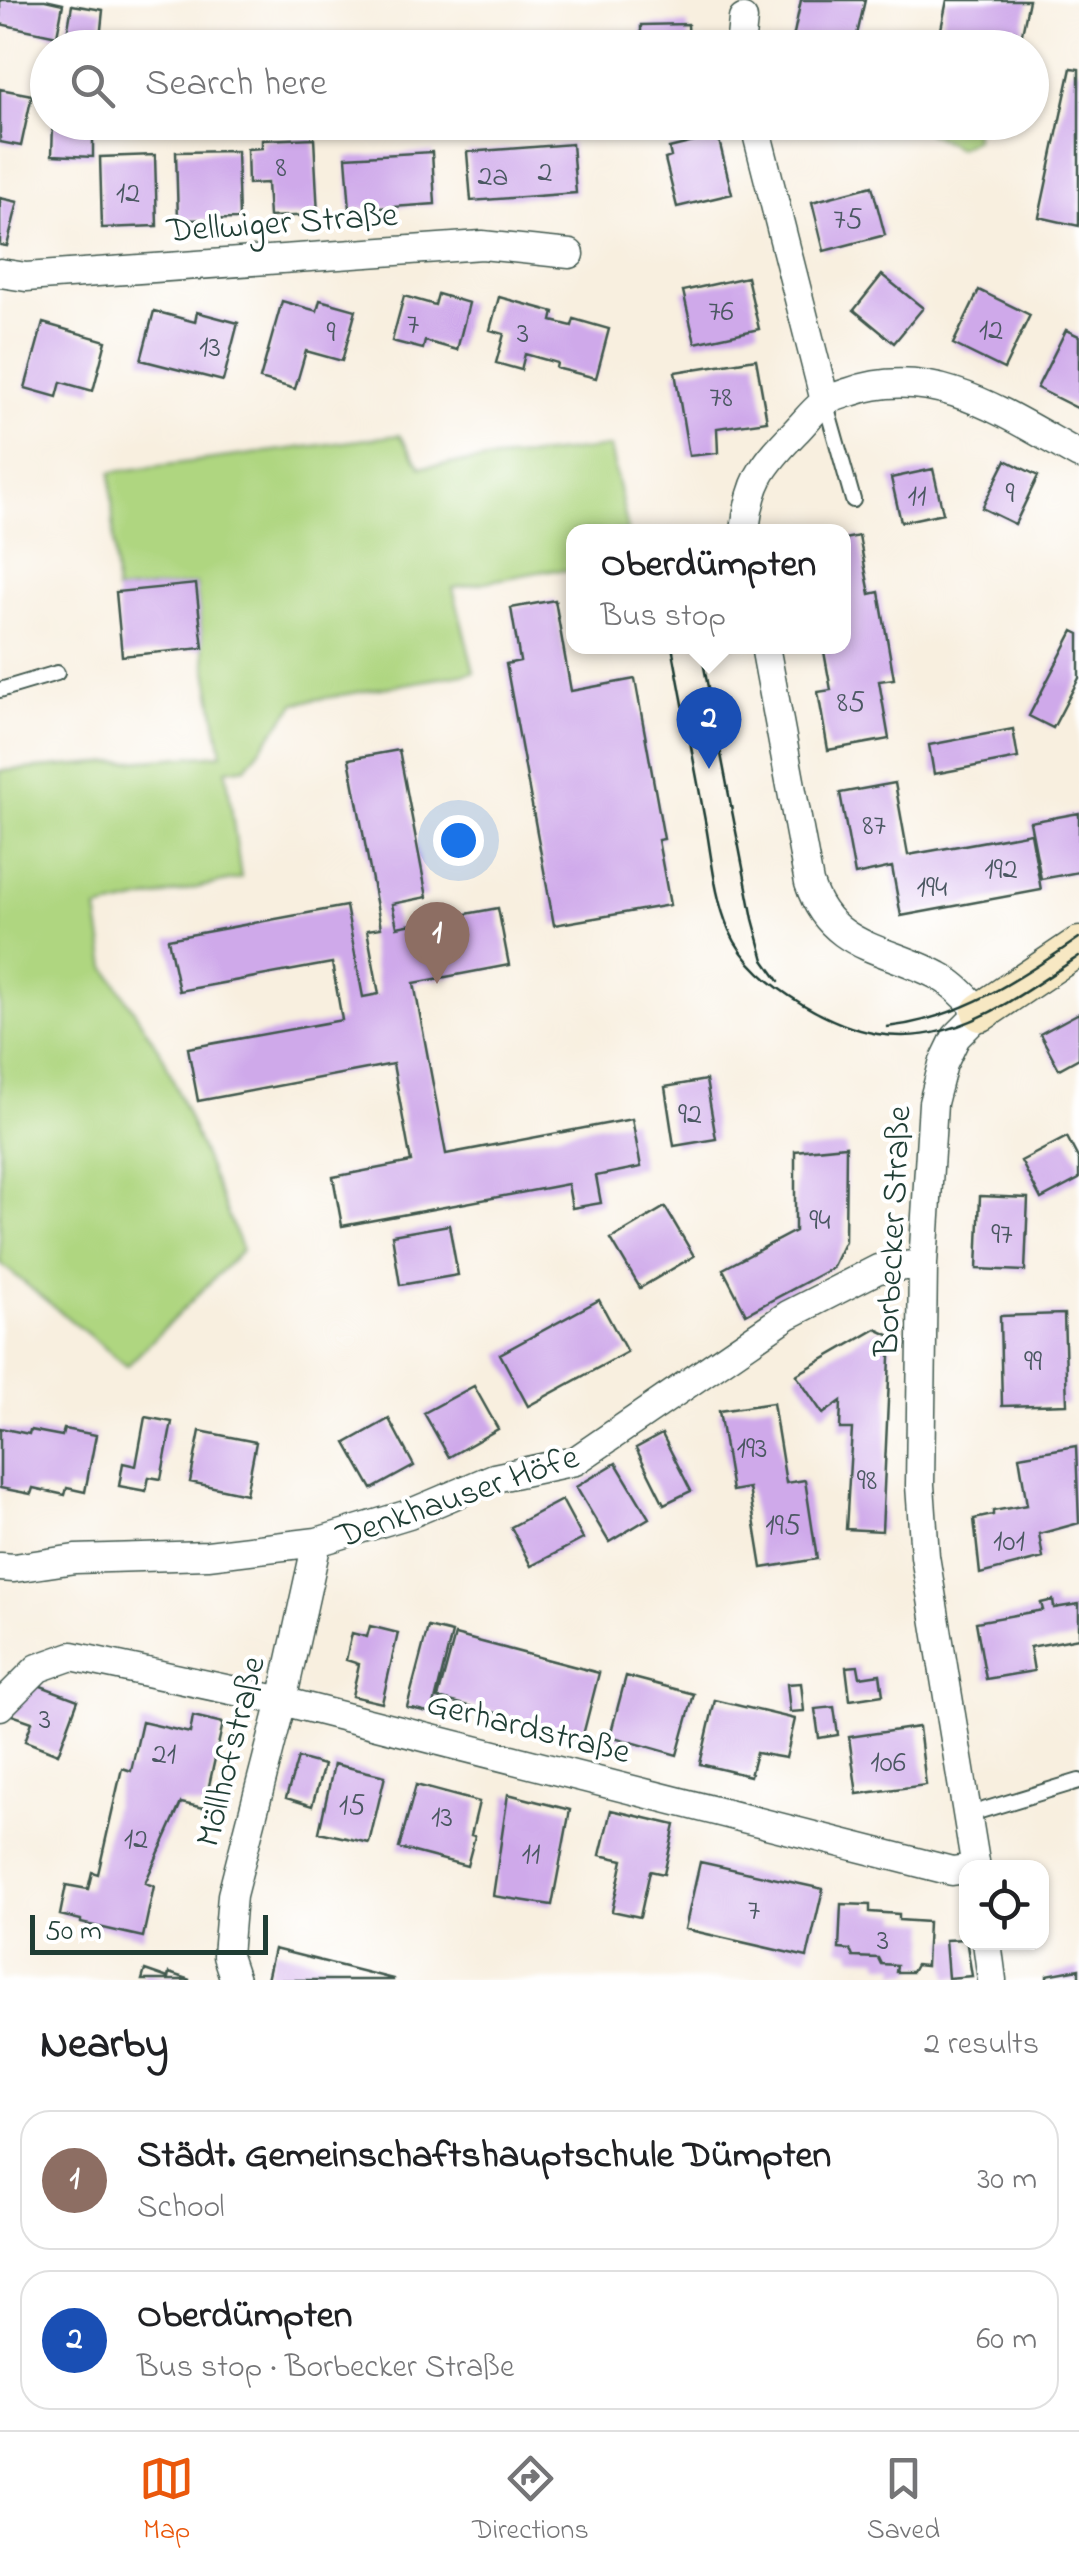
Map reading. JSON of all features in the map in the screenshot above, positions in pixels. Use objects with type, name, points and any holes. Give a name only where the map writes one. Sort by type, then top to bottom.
[{"type":"street","points":[[742,30],[743,19]]},
{"type":"street","points":[[759,140],[824,401]]},
{"type":"street","name":"Dellwiger Straße","points":[[0,273],[26,277],[482,245],[570,254]]},
{"type":"street","points":[[746,524],[748,502],[760,471],[824,401],[866,386],[900,381],[938,386],[974,398],[1079,455]]},
{"type":"street","points":[[766,654],[809,882],[816,902],[839,932],[864,947],[944,978],[981,1012],[1079,946]]},
{"type":"street","name":"Borbecker Straße","points":[[975,1860],[924,1556],[920,1484],[931,1121],[938,1080],[956,1036],[981,1012]]},
{"type":"street","name":"Denkhauser Höfe","points":[[0,1567],[75,1559],[208,1555],[317,1542],[408,1514],[494,1478],[575,1461],[788,1314],[878,1270],[924,1264]]},
{"type":"street","name":"Möllhofstraße","points":[[235,1980],[227,1956],[232,1896],[282,1701],[317,1542]]},
{"type":"street","name":"Gerhardstraße","points":[[0,1706],[38,1668],[72,1656],[282,1701],[836,1844],[959,1870]]},
{"type":"street","points":[[988,1950],[992,1980]]},
{"type":"lane","points":[[824,401],[853,500]]},
{"type":"lane","points":[[0,690],[57,673]]},
{"type":"lane","points":[[967,1815],[1079,1781]]},
{"type":"green space","points":[[943,140],[973,140],[958,148]]},
{"type":"green space","points":[[399,435],[421,467],[610,447],[626,524],[566,524],[566,571],[549,570],[453,588],[474,672],[296,703],[246,767],[226,770],[241,878],[97,910],[106,967],[164,1058],[242,1250],[127,1366],[0,1263],[0,771],[222,754],[196,584],[116,592],[111,472]]},
{"type":"building","points":[[0,0],[63,4],[58,30],[30,30],[0,24]]},
{"type":"building","points":[[801,0],[865,0],[858,30],[795,30]]},
{"type":"building","points":[[947,0],[1029,0],[1023,30],[941,30]]},
{"type":"building","points":[[72,5],[103,10],[101,30],[68,30]]},
{"type":"building","points":[[688,24],[688,30],[641,30],[641,25]]},
{"type":"building","points":[[1071,68],[1079,69],[1079,226],[1039,217]]},
{"type":"building","points":[[0,89],[30,95],[21,146],[0,142]]},
{"type":"building","points":[[52,140],[93,140],[93,157],[52,155]]},
{"type":"building","points":[[262,140],[314,140],[318,215],[269,217],[267,183],[248,184],[247,149],[262,148]]},
{"type":"building","points":[[719,140],[732,194],[677,207],[665,159],[671,157],[669,148]]},
{"type":"building","points":[[572,144],[576,193],[471,201],[467,152]]},
{"type":"building","points":[[237,151],[239,219],[178,220],[176,152]]},
{"type":"building","points":[[432,152],[435,204],[350,210],[346,157]]},
{"type":"building","points":[[155,155],[157,226],[102,228],[100,157]]},
{"type":"building","points":[[872,186],[885,235],[824,251],[812,202]]},
{"type":"building","points":[[0,198],[18,202],[7,246],[0,245]]},
{"type":"building","points":[[882,275],[923,308],[894,343],[854,310]]},
{"type":"building","points":[[747,277],[759,329],[695,343],[683,291]]},
{"type":"building","points":[[979,290],[1030,315],[1004,369],[953,344]]},
{"type":"building","points":[[438,294],[469,303],[457,350],[425,341],[423,349],[392,341],[404,296],[435,305]]},
{"type":"building","points":[[499,297],[554,312],[552,321],[572,326],[574,319],[609,329],[596,378],[556,368],[557,363],[525,354],[521,370],[496,363],[504,334],[490,330]]},
{"type":"building","points":[[320,300],[356,310],[342,361],[306,351],[295,389],[260,379],[282,301],[317,311]]},
{"type":"building","points":[[154,311],[195,322],[197,312],[238,323],[223,381],[141,360]]},
{"type":"building","points":[[43,323],[106,341],[93,391],[61,382],[57,397],[25,388]]},
{"type":"building","points":[[1066,330],[1079,336],[1079,409],[1037,388]]},
{"type":"building","points":[[756,359],[767,421],[717,428],[718,453],[689,456],[675,372]]},
{"type":"building","points":[[1006,460],[1038,476],[1015,524],[982,508]]},
{"type":"building","points":[[933,469],[943,513],[901,522],[891,478]]},
{"type":"building","points":[[859,536],[870,594],[879,592],[894,679],[879,681],[889,739],[828,750],[818,692],[831,690],[824,654],[851,654],[851,538]]},
{"type":"building","points":[[196,584],[203,648],[122,656],[116,592]]},
{"type":"building","points":[[555,600],[571,691],[635,679],[664,839],[658,840],[670,905],[554,925],[506,664],[520,661],[511,608]]},
{"type":"building","points":[[1073,631],[1079,634],[1079,678],[1053,728],[1029,716]]},
{"type":"building","points":[[1013,729],[1018,758],[934,774],[929,745]]},
{"type":"building","points":[[399,750],[427,897],[392,904],[397,927],[498,908],[509,965],[414,983],[446,1154],[632,1119],[641,1167],[596,1176],[601,1203],[572,1208],[568,1184],[342,1226],[333,1177],[411,1162],[393,1064],[198,1101],[188,1048],[342,1020],[332,963],[179,991],[168,939],[346,906],[363,997],[379,994],[367,930],[381,928],[349,759]]},
{"type":"building","points":[[895,783],[908,855],[1031,833],[1041,890],[901,916],[892,867],[855,875],[840,793]]},
{"type":"building","points":[[1079,813],[1079,872],[1041,879],[1030,822]]},
{"type":"building","points":[[1079,1013],[1079,1058],[1059,1069],[1040,1034]]},
{"type":"building","points":[[706,1080],[716,1139],[674,1146],[665,1087]]},
{"type":"building","points":[[1067,1137],[1079,1160],[1079,1179],[1041,1199],[1021,1161]]},
{"type":"building","points":[[846,1146],[845,1241],[832,1268],[746,1314],[723,1269],[795,1231],[795,1151]]},
{"type":"building","points":[[980,1196],[1028,1198],[1025,1271],[977,1269]]},
{"type":"building","points":[[665,1207],[694,1256],[640,1288],[611,1239]]},
{"type":"building","points":[[449,1225],[458,1275],[400,1285],[392,1235]]},
{"type":"building","points":[[599,1300],[627,1352],[528,1406],[500,1354]]},
{"type":"building","points":[[1064,1314],[1067,1404],[1002,1406],[1000,1316]]},
{"type":"building","points":[[876,1329],[891,1336],[882,1531],[846,1529],[852,1429],[840,1429],[841,1401],[823,1414],[796,1375]]},
{"type":"building","points":[[474,1386],[498,1429],[449,1457],[424,1413]]},
{"type":"building","points":[[773,1403],[786,1483],[805,1480],[817,1559],[762,1568],[749,1488],[732,1491],[719,1411]]},
{"type":"building","points":[[145,1417],[172,1422],[161,1479],[149,1477],[146,1491],[119,1486],[123,1463],[136,1466]]},
{"type":"building","points":[[389,1419],[414,1466],[372,1489],[346,1443]]},
{"type":"building","points":[[0,1428],[29,1434],[30,1430],[62,1436],[64,1429],[96,1435],[85,1492],[67,1488],[65,1495],[33,1488],[31,1494],[0,1488]]},
{"type":"building","points":[[200,1431],[256,1442],[246,1494],[190,1482]]},
{"type":"building","points":[[662,1434],[691,1491],[664,1504],[636,1448]]},
{"type":"building","points":[[1076,1446],[1079,1523],[1039,1534],[1043,1558],[980,1574],[974,1519],[1027,1505],[1019,1456]]},
{"type":"building","points":[[616,1463],[649,1518],[609,1542],[576,1487]]},
{"type":"building","points":[[562,1500],[583,1539],[531,1566],[511,1527]]},
{"type":"building","points":[[1053,1600],[1054,1608],[1079,1604],[1079,1638],[1030,1647],[1034,1671],[986,1679],[976,1622],[1043,1610],[1041,1603]]},
{"type":"building","points":[[370,1626],[398,1633],[382,1703],[352,1696],[359,1664],[346,1660],[352,1633],[367,1637]]},
{"type":"building","points":[[428,1627],[452,1633],[432,1713],[407,1707]]},
{"type":"building","points":[[455,1635],[599,1673],[583,1735],[438,1698]]},
{"type":"building","points":[[858,1666],[860,1677],[880,1674],[883,1695],[850,1700],[846,1667]]},
{"type":"building","points":[[626,1676],[694,1694],[677,1755],[610,1736]]},
{"type":"building","points":[[33,1683],[78,1700],[58,1754],[25,1741],[32,1722],[6,1713]]},
{"type":"building","points":[[801,1683],[804,1711],[790,1712],[787,1684]]},
{"type":"building","points":[[715,1700],[795,1719],[786,1758],[756,1753],[750,1776],[700,1764]]},
{"type":"building","points":[[834,1707],[838,1735],[819,1738],[815,1709]]},
{"type":"building","points":[[193,1716],[223,1723],[204,1808],[181,1803],[145,1883],[154,1886],[143,1937],[60,1915],[66,1885],[88,1889],[92,1872],[98,1874],[122,1768],[131,1771],[142,1722],[190,1733]]},
{"type":"building","points":[[919,1727],[926,1785],[857,1794],[849,1737]]},
{"type":"building","points":[[298,1758],[324,1765],[312,1806],[286,1798]]},
{"type":"building","points":[[334,1764],[385,1776],[369,1843],[319,1832]]},
{"type":"building","points":[[416,1785],[479,1802],[467,1866],[399,1848]]},
{"type":"building","points":[[508,1794],[570,1810],[552,1905],[493,1896]]},
{"type":"building","points":[[611,1810],[675,1825],[664,1874],[650,1871],[640,1917],[612,1911],[623,1860],[600,1855]]},
{"type":"building","points":[[700,1862],[823,1889],[807,1957],[685,1929]]},
{"type":"building","points":[[841,1904],[870,1905],[870,1912],[928,1922],[926,1966],[916,1965],[912,1972],[896,1972],[897,1965],[881,1964],[878,1958],[853,1957],[850,1950],[839,1949]]},
{"type":"building","points":[[959,1939],[959,1950],[968,1950],[972,1976],[948,1978],[945,1940]]},
{"type":"building","points":[[274,1949],[393,1979],[393,1980],[267,1980]]},
{"type":"building","points":[[1079,1969],[1079,1980],[1047,1980],[1047,1975]]},
{"type":"building","points":[[145,1970],[168,1978],[169,1973],[190,1980],[142,1980]]},
{"type":"tram line","points":[[674,654],[724,918],[742,953],[780,989],[842,1024],[879,1034],[914,1036],[947,1030],[980,1017],[1079,956]]},
{"type":"tram line","points":[[702,654],[753,919],[764,960],[779,981]]},
{"type":"tram line","points":[[887,1027],[914,1023],[988,995],[1079,938]]},
{"type":"place","name":"Oberdümpten","points":[[709,769]]},
{"type":"place","name":"Städt. Gemeinschaftshauptschule Dümpten","points":[[437,984]]}]
